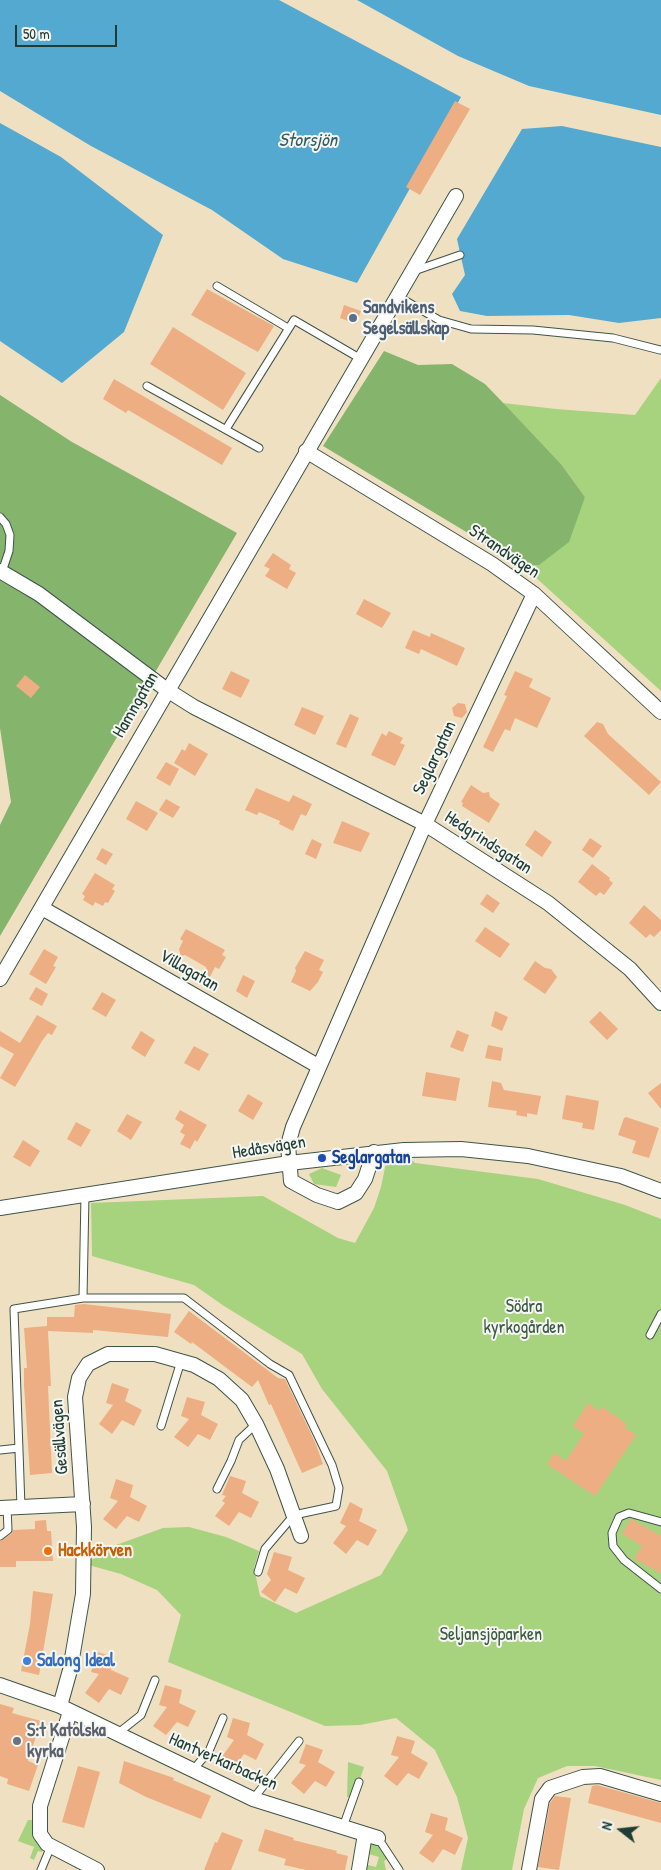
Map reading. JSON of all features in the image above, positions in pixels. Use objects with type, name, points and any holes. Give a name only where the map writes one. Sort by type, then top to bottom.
[{"type":"street","name":"Hamngatan","points":[[0,979],[456,196]]},
{"type":"street","name":"Strandvägen","points":[[306,451],[492,564],[534,594],[661,712]]},
{"type":"street","name":"Hedgrindsgatan","points":[[1,571],[74,620],[167,690],[194,707],[425,824],[548,903],[630,969],[661,1003]]},
{"type":"street","name":"Seglargatan","points":[[289,1163],[288,1145],[293,1127],[318,1066],[425,824],[534,594]]},
{"type":"street","name":"Villagatan","points":[[42,908],[318,1066]]},
{"type":"street","name":"Hedåsvägen","points":[[0,1208],[289,1163],[374,1152],[461,1149],[528,1156],[621,1176],[661,1191]]},
{"type":"street","points":[[289,1163],[291,1181],[317,1195],[338,1202],[356,1193],[365,1179],[374,1152]]},
{"type":"street","name":"Gesällvägen","points":[[65,1709],[70,1670],[80,1620],[85,1564],[83,1504],[75,1397],[76,1387],[83,1370],[96,1358],[108,1354],[154,1354],[181,1360],[206,1371],[232,1390],[242,1400],[256,1424],[277,1469],[301,1536]]},
{"type":"street","points":[[9,1507],[83,1504]]},
{"type":"street","name":"Hantverkarbacken","points":[[0,1685],[65,1709],[253,1799],[371,1836]]},
{"type":"street","points":[[65,1709],[40,1806],[40,1834],[51,1846],[97,1870]]},
{"type":"street","points":[[529,1870],[542,1799],[550,1788],[582,1777],[600,1776],[661,1794]]},
{"type":"street","points":[[359,1870],[371,1836]]},
{"type":"lane","points":[[411,272],[460,255]]},
{"type":"lane","points":[[218,286],[288,328]]},
{"type":"lane","points":[[397,296],[439,320],[471,329],[533,330],[614,338],[660,350]]},
{"type":"lane","points":[[226,429],[294,320],[360,359]]},
{"type":"lane","points":[[147,386],[259,448]]},
{"type":"lane","points":[[0,517],[10,535],[9,551],[1,571]]},
{"type":"lane","points":[[83,1298],[85,1195]]},
{"type":"lane","points":[[0,1536],[8,1530],[9,1507],[19,1448],[14,1309],[83,1298],[184,1298],[270,1364],[289,1375],[332,1465],[339,1488],[336,1506],[294,1514],[265,1549],[258,1572]]},
{"type":"lane","points":[[650,1336],[661,1314]]},
{"type":"lane","points":[[161,1426],[181,1360]]},
{"type":"lane","points":[[217,1489],[232,1461],[239,1440],[256,1424]]},
{"type":"lane","points":[[0,1450],[19,1448]]},
{"type":"lane","points":[[661,1522],[629,1513],[619,1517],[612,1533],[613,1546],[624,1560],[661,1589]]},
{"type":"lane","points":[[117,1734],[141,1715],[155,1680]]},
{"type":"lane","points":[[193,1770],[209,1751],[223,1718]]},
{"type":"lane","points":[[253,1799],[299,1741]]},
{"type":"lane","points":[[343,1828],[359,1782]]},
{"type":"lane","points":[[371,1836],[399,1870]]},
{"type":"lane","points":[[41,1870],[51,1846]]},
{"type":"green space","points":[[384,351],[418,365],[452,364],[485,384],[561,464],[585,497],[569,542],[539,565],[523,566],[323,446]]},
{"type":"green space","points":[[661,378],[661,691],[523,566],[539,565],[585,497],[561,464],[503,403],[635,415]]},
{"type":"green space","points":[[0,395],[72,442],[237,533],[0,936],[0,825],[11,802],[0,728]]},
{"type":"green space","points":[[388,1153],[405,1153],[415,1163],[538,1179],[625,1205],[661,1219],[661,1780],[595,1766],[567,1766],[538,1778],[524,1809],[512,1870],[461,1870],[468,1838],[457,1797],[435,1750],[396,1718],[360,1725],[325,1726],[168,1662],[181,1615],[157,1590],[121,1574],[85,1564],[116,1545],[163,1528],[189,1527],[226,1537],[259,1551],[254,1568],[260,1596],[296,1613],[381,1575],[408,1530],[387,1471],[322,1389],[302,1354],[224,1306],[194,1285],[92,1256],[91,1203],[263,1196],[338,1238],[355,1243],[374,1208],[381,1187]]},
{"type":"green space","points":[[322,1168],[341,1175],[336,1187],[314,1184],[309,1174]]},
{"type":"green space","points":[[348,1762],[364,1767],[354,1797],[347,1797]]},
{"type":"green space","points":[[28,1820],[37,1820],[38,1839],[43,1849],[42,1852],[38,1851],[34,1860],[30,1858],[34,1847],[18,1841]]},
{"type":"green space","points":[[365,1838],[378,1838],[390,1857],[384,1861],[386,1870],[359,1870],[360,1863],[376,1867],[379,1857],[362,1852]]},
{"type":"water","name":"Storsjön","points":[[0,0],[279,0],[461,97],[357,283],[283,259],[212,210],[91,146],[0,91]]},
{"type":"water","points":[[357,0],[661,0],[661,115],[529,86],[458,56]]},
{"type":"water","points":[[0,123],[61,157],[163,235],[124,332],[62,383],[0,341]]},
{"type":"water","points":[[562,126],[661,147],[661,318],[619,323],[569,315],[487,316],[460,311],[452,294],[465,275],[457,239],[522,129]]},
{"type":"building","points":[[455,101],[470,109],[420,195],[406,187]]},
{"type":"building","points":[[207,289],[274,326],[258,352],[191,315]]},
{"type":"building","points":[[344,305],[361,311],[356,324],[340,318]]},
{"type":"building","points":[[173,327],[246,373],[223,410],[150,364]]},
{"type":"building","points":[[114,379],[232,448],[222,465],[128,410],[126,413],[103,399]]},
{"type":"building","points":[[273,553],[291,565],[289,569],[296,573],[287,589],[265,576],[270,569],[264,566]]},
{"type":"building","points":[[364,599],[391,613],[382,628],[356,614]]},
{"type":"building","points":[[413,630],[430,637],[431,633],[465,648],[457,666],[421,649],[419,654],[405,648]]},
{"type":"building","points":[[231,671],[250,680],[241,698],[222,689]]},
{"type":"building","points":[[515,671],[533,679],[529,687],[551,698],[537,728],[515,718],[510,731],[505,729],[493,752],[483,747],[507,696],[504,695]]},
{"type":"building","points":[[25,675],[40,687],[31,698],[16,686]]},
{"type":"building","points":[[458,703],[465,704],[467,712],[462,718],[454,716],[452,708]]},
{"type":"building","points":[[302,707],[324,716],[315,735],[294,725]]},
{"type":"building","points":[[350,714],[359,718],[346,748],[336,744]]},
{"type":"building","points":[[597,722],[603,724],[608,734],[661,782],[649,795],[584,736]]},
{"type":"building","points":[[389,731],[403,738],[400,743],[405,745],[395,766],[371,755],[382,733],[386,736]]},
{"type":"building","points":[[189,743],[208,754],[195,776],[174,763],[182,749],[185,751]]},
{"type":"building","points":[[166,762],[179,769],[170,786],[156,778]]},
{"type":"building","points":[[471,785],[483,793],[489,792],[490,797],[500,804],[489,823],[462,806],[463,803],[461,802]]},
{"type":"building","points":[[256,788],[289,802],[293,795],[312,804],[306,816],[301,814],[293,831],[279,824],[280,821],[259,812],[257,815],[245,810]]},
{"type":"building","points":[[166,799],[180,807],[173,818],[159,810]]},
{"type":"building","points":[[136,801],[158,813],[147,831],[126,819]]},
{"type":"building","points":[[342,821],[370,833],[361,852],[333,843]]},
{"type":"building","points":[[535,830],[552,842],[542,857],[525,845]]},
{"type":"building","points":[[590,838],[602,846],[593,858],[582,850]]},
{"type":"building","points":[[312,839],[322,844],[316,859],[305,854]]},
{"type":"building","points":[[102,848],[113,854],[106,865],[96,859]]},
{"type":"building","points":[[592,864],[610,878],[609,880],[613,883],[604,895],[600,892],[596,896],[578,882]]},
{"type":"building","points":[[95,873],[115,885],[112,889],[115,891],[108,903],[105,902],[103,906],[95,902],[93,906],[83,900],[85,896],[82,894]]},
{"type":"building","points":[[487,894],[500,903],[493,913],[480,904]]},
{"type":"building","points":[[644,905],[661,920],[661,930],[654,937],[650,934],[646,938],[629,923]]},
{"type":"building","points":[[485,927],[510,944],[500,958],[475,941]]},
{"type":"building","points":[[186,929],[225,950],[222,955],[226,957],[219,969],[215,967],[209,979],[206,967],[185,955],[181,956],[179,949],[183,941],[180,939]]},
{"type":"building","points":[[44,949],[58,957],[53,966],[56,967],[46,984],[29,974]]},
{"type":"building","points":[[305,951],[324,960],[319,970],[323,972],[318,982],[310,991],[291,982],[296,971],[295,968]]},
{"type":"building","points":[[535,961],[545,968],[551,969],[557,977],[545,994],[523,979]]},
{"type":"building","points":[[243,975],[255,981],[247,998],[236,991]]},
{"type":"building","points":[[36,987],[48,994],[42,1006],[29,999]]},
{"type":"building","points":[[102,992],[116,1000],[106,1017],[92,1009]]},
{"type":"building","points":[[495,1011],[508,1017],[502,1031],[491,1026]]},
{"type":"building","points":[[600,1011],[618,1029],[607,1040],[589,1022]]},
{"type":"building","points":[[37,1015],[57,1026],[52,1035],[48,1033],[42,1041],[15,1087],[0,1078],[14,1054],[0,1046],[0,1031],[20,1043]]},
{"type":"building","points":[[457,1030],[469,1035],[463,1052],[450,1047]]},
{"type":"building","points":[[141,1031],[155,1040],[145,1057],[131,1048]]},
{"type":"building","points":[[488,1045],[503,1048],[501,1061],[485,1058]]},
{"type":"building","points":[[194,1046],[209,1054],[199,1071],[184,1063]]},
{"type":"building","points":[[426,1072],[460,1078],[456,1101],[422,1096]]},
{"type":"building","points":[[492,1081],[501,1083],[504,1090],[541,1096],[537,1115],[527,1113],[527,1117],[516,1115],[517,1111],[488,1107]]},
{"type":"building","points":[[661,1083],[661,1109],[648,1093]]},
{"type":"building","points":[[248,1094],[263,1103],[253,1120],[238,1111]]},
{"type":"building","points":[[566,1095],[599,1101],[594,1130],[582,1128],[583,1123],[562,1119]]},
{"type":"building","points":[[180,1110],[207,1125],[197,1142],[195,1140],[190,1149],[180,1144],[185,1135],[180,1132],[184,1125],[175,1119]]},
{"type":"building","points":[[127,1114],[142,1122],[131,1140],[117,1131]]},
{"type":"building","points":[[626,1117],[659,1128],[649,1158],[632,1153],[636,1141],[618,1135]]},
{"type":"building","points":[[76,1122],[91,1130],[81,1147],[67,1139]]},
{"type":"building","points":[[23,1140],[40,1151],[30,1167],[13,1157]]},
{"type":"building","points":[[84,1304],[171,1314],[168,1337],[93,1330],[93,1333],[48,1331],[51,1386],[48,1386],[52,1473],[30,1475],[24,1385],[24,1368],[27,1368],[24,1328],[47,1326],[47,1317],[74,1317],[75,1305]]},
{"type":"building","points":[[189,1311],[278,1378],[285,1379],[315,1442],[323,1464],[302,1473],[258,1380],[252,1387],[192,1342],[191,1344],[174,1332]]},
{"type":"building","points":[[112,1383],[129,1389],[125,1401],[142,1410],[134,1426],[122,1420],[112,1434],[99,1424],[113,1405],[106,1403]]},
{"type":"building","points":[[187,1397],[205,1402],[201,1415],[218,1424],[210,1440],[198,1434],[188,1447],[174,1437],[189,1419],[181,1416]]},
{"type":"building","points":[[588,1403],[599,1411],[602,1407],[627,1424],[624,1427],[636,1435],[595,1496],[547,1464],[554,1453],[566,1461],[584,1433],[573,1426]]},
{"type":"building","points":[[230,1476],[246,1481],[242,1493],[259,1502],[251,1518],[239,1512],[229,1526],[215,1516],[225,1503],[222,1501],[226,1496],[222,1495]]},
{"type":"building","points":[[116,1479],[133,1485],[130,1497],[147,1506],[139,1522],[127,1516],[116,1529],[103,1519],[118,1501],[110,1498]]},
{"type":"building","points":[[350,1502],[363,1509],[359,1521],[377,1530],[368,1546],[357,1540],[346,1554],[333,1543],[346,1526],[340,1523]]},
{"type":"building","points":[[631,1519],[661,1536],[661,1573],[634,1559],[642,1546],[622,1534]]},
{"type":"building","points":[[46,1520],[47,1531],[51,1531],[53,1561],[16,1561],[16,1567],[0,1567],[0,1541],[11,1534],[13,1530],[35,1529],[35,1521]]},
{"type":"building","points":[[274,1552],[292,1557],[288,1570],[305,1578],[297,1594],[285,1588],[275,1602],[261,1592],[271,1580],[267,1574]]},
{"type":"building","points":[[33,1591],[53,1594],[39,1675],[21,1671],[30,1624]]},
{"type":"building","points":[[97,1652],[114,1657],[111,1670],[129,1678],[121,1695],[109,1689],[99,1703],[85,1693],[99,1674],[91,1672]]},
{"type":"building","points":[[165,1685],[182,1690],[179,1703],[196,1711],[188,1727],[177,1722],[166,1735],[153,1726],[167,1707],[159,1705]]},
{"type":"building","name":"S:t Katolska kyrka","points":[[0,1704],[14,1708],[12,1713],[41,1721],[28,1761],[38,1765],[29,1791],[7,1784],[8,1779],[0,1776]]},
{"type":"building","points":[[233,1718],[250,1723],[247,1735],[264,1744],[256,1760],[244,1754],[234,1768],[221,1758],[234,1740],[227,1737]]},
{"type":"building","points":[[397,1736],[415,1741],[411,1753],[428,1763],[419,1779],[408,1773],[397,1786],[384,1776],[399,1757],[391,1755]]},
{"type":"building","points":[[306,1744],[323,1750],[318,1762],[335,1772],[326,1787],[315,1781],[304,1794],[291,1783],[306,1765],[299,1763]]},
{"type":"building","points":[[124,1761],[174,1778],[173,1780],[211,1796],[201,1819],[146,1797],[119,1783]]},
{"type":"building","points":[[78,1766],[100,1772],[84,1828],[62,1822]]},
{"type":"building","points":[[597,1785],[661,1803],[661,1823],[588,1803],[592,1786]]},
{"type":"building","points":[[555,1796],[571,1798],[559,1870],[538,1867],[550,1803]]},
{"type":"building","points":[[431,1813],[448,1818],[445,1830],[463,1838],[455,1855],[443,1849],[433,1863],[419,1853],[433,1835],[425,1832]]},
{"type":"building","points":[[265,1829],[294,1838],[293,1840],[337,1851],[336,1853],[348,1856],[345,1870],[306,1870],[284,1865],[286,1859],[258,1851]]},
{"type":"building","points":[[222,1832],[243,1840],[231,1870],[204,1870],[215,1842],[217,1843]]},
{"type":"place","name":"Sandvikens Segelsällskap","points":[[353,318]]},
{"type":"place","name":"Seglargatan","points":[[322,1158]]},
{"type":"place","name":"Hackkörven","points":[[48,1551]]},
{"type":"place","name":"Salong Ideal","points":[[27,1661]]},
{"type":"place","name":"S:t Katolska kyrka","points":[[17,1741]]},
{"type":"park label","name":"Södra kyrkogården","points":[[524,1317]]},
{"type":"park label","name":"Seljansjöparken","points":[[491,1635]]}]
